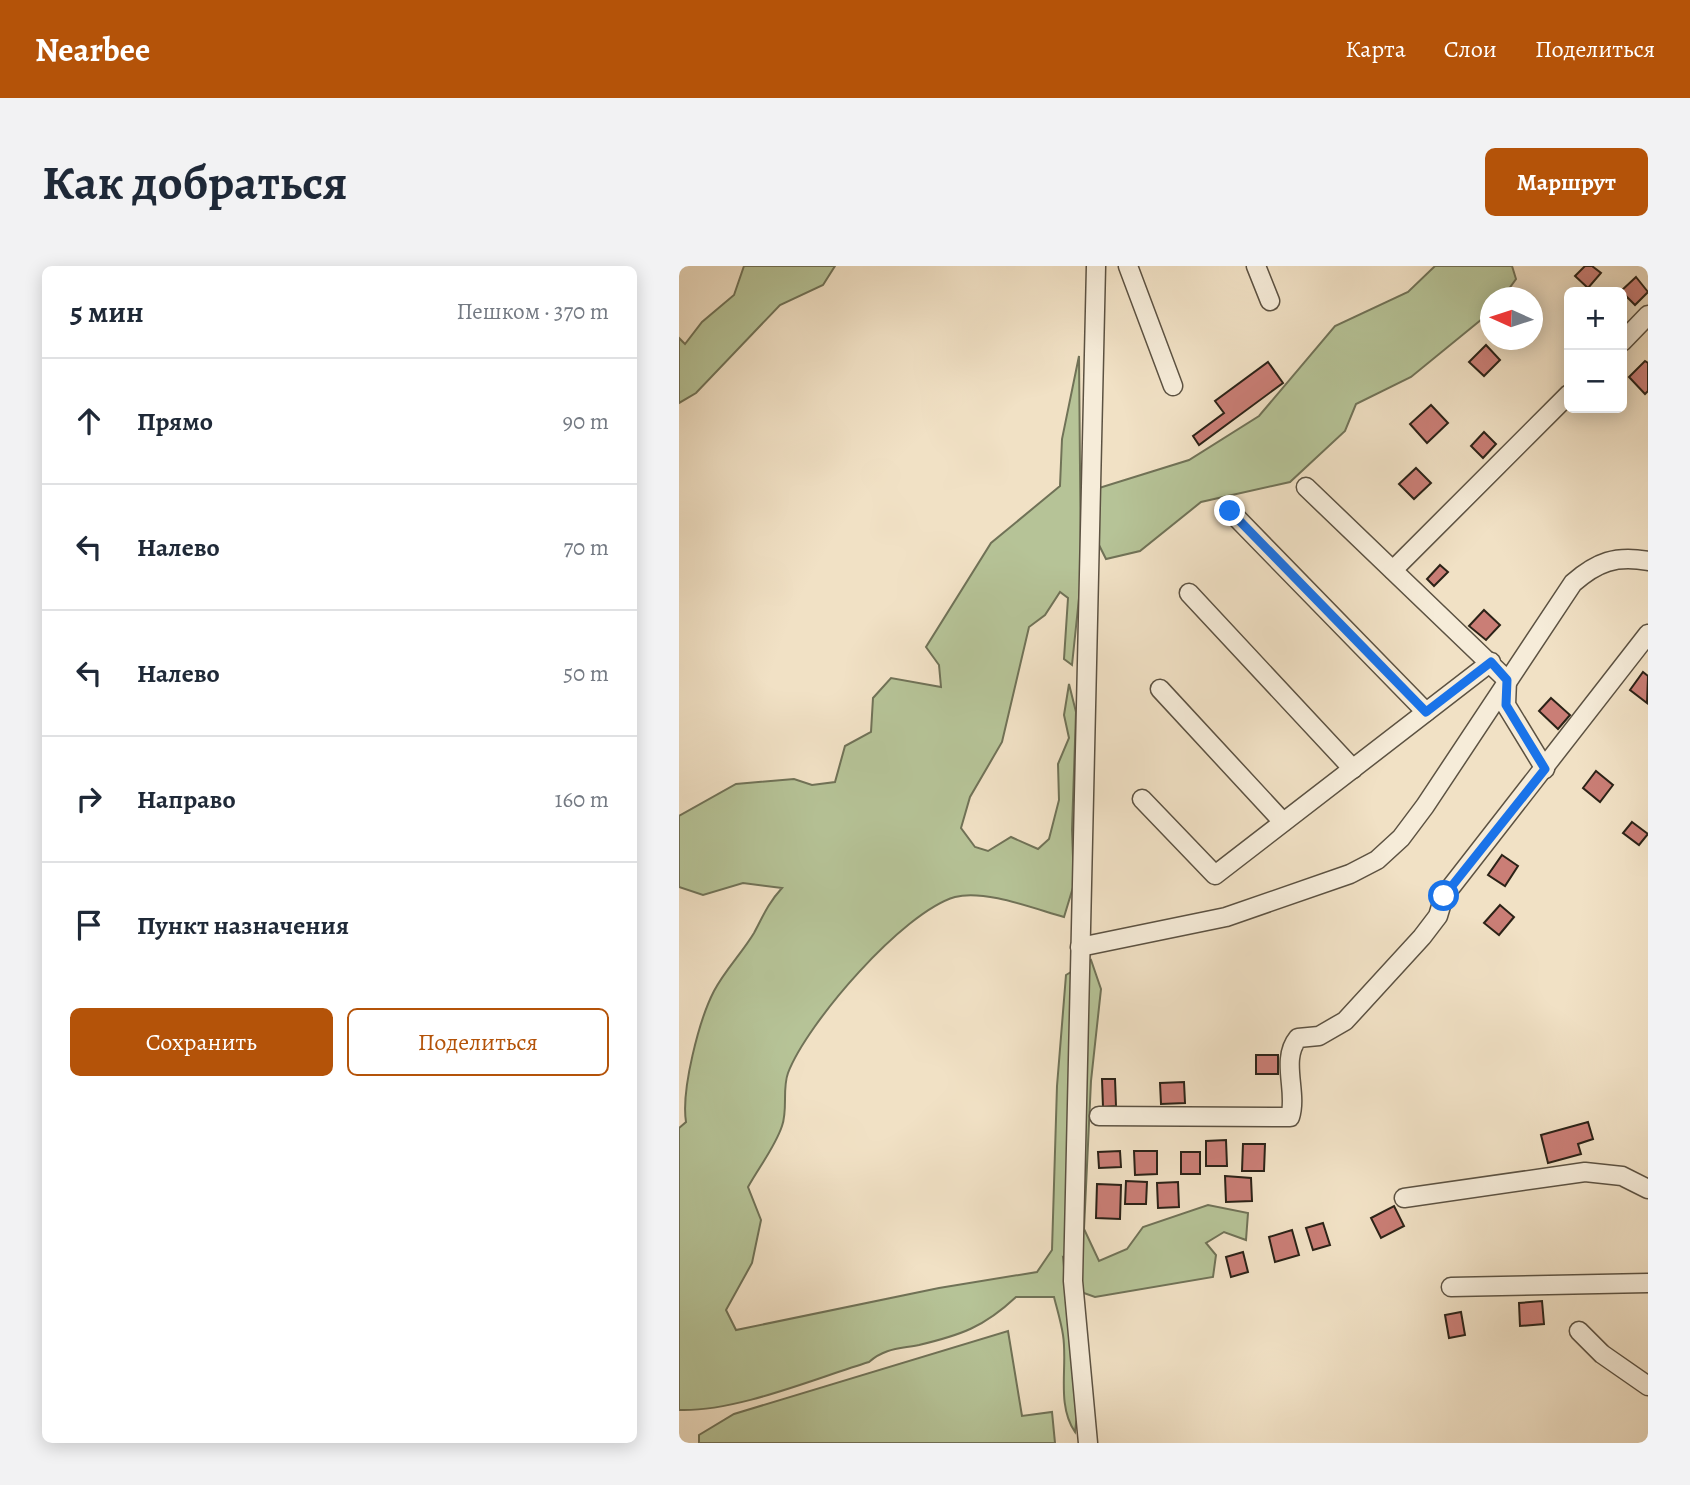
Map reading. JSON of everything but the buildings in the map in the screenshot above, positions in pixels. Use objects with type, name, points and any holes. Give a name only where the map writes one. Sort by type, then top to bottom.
[{"type":"street","points":[[1088,1443],[1073,1281],[1096,266]]},
{"type":"street","points":[[1128,266],[1173,386]]},
{"type":"street","points":[[1256,266],[1270,301]]},
{"type":"street","points":[[1627,337],[1648,316]]},
{"type":"street","points":[[1393,570],[1564,399]]},
{"type":"street","points":[[1306,487],[1507,680],[1506,705],[1545,769]]},
{"type":"street","points":[[1230,511],[1426,712]]},
{"type":"street","points":[[1080,947],[1226,917],[1293,896],[1377,860],[1401,838],[1425,806],[1573,583],[1592,567],[1615,557],[1648,561]]},
{"type":"street","points":[[1189,593],[1353,769]]},
{"type":"street","points":[[1100,1116],[1290,1117],[1295,1102],[1290,1070],[1291,1046],[1298,1038],[1319,1036],[1345,1021],[1422,937],[1438,916],[1444,896],[1648,634]]},
{"type":"street","points":[[1142,799],[1215,874],[1491,662]]},
{"type":"street","points":[[1160,689],[1283,822]]},
{"type":"street","points":[[1404,1198],[1585,1172],[1622,1176],[1648,1189]]},
{"type":"street","points":[[1451,1287],[1648,1283]]},
{"type":"street","points":[[1579,1331],[1602,1354],[1648,1386]]},
{"type":"green space","points":[[744,266],[835,266],[823,285],[780,305],[696,393],[679,403],[679,338],[685,344],[702,322],[734,295]]},
{"type":"green space","points":[[1435,266],[1512,266],[1516,279],[1510,287],[1480,287],[1480,321],[1411,377],[1356,404],[1345,431],[1290,482],[1201,502],[1140,551],[1106,559],[1095,537],[1099,488],[1189,460],[1259,416],[1335,326],[1408,292]]},
{"type":"green space","points":[[1079,356],[1081,579],[1072,665],[1064,659],[1068,598],[1060,592],[1045,615],[1029,627],[1002,742],[970,797],[961,828],[975,847],[988,851],[1011,837],[1038,849],[1049,839],[1059,800],[1058,764],[1069,738],[1064,715],[1069,684],[1076,712],[1072,830],[1074,884],[1064,917],[995,898],[967,895],[955,897],[934,907],[884,946],[835,999],[798,1052],[788,1073],[782,1126],[748,1187],[761,1220],[752,1263],[726,1310],[736,1330],[939,1288],[1037,1272],[1052,1250],[1057,1086],[1066,975],[1091,960],[1101,989],[1091,1081],[1084,1229],[1099,1261],[1127,1249],[1143,1227],[1208,1205],[1248,1213],[1246,1240],[1224,1232],[1206,1243],[1216,1255],[1213,1277],[1095,1297],[1081,1292],[1079,1264],[1063,1257],[1078,1407],[1075,1432],[1069,1421],[1064,1397],[1063,1335],[1054,1297],[1016,1297],[993,1316],[960,1333],[887,1352],[869,1362],[774,1393],[725,1406],[679,1410],[679,1128],[686,1122],[689,1074],[697,1037],[714,991],[782,888],[743,883],[703,895],[679,887],[679,816],[736,784],[794,779],[812,785],[835,782],[845,746],[871,732],[873,698],[891,678],[941,687],[939,665],[926,647],[991,543],[1060,486],[1062,439]]},
{"type":"green space","points":[[1008,1331],[1022,1416],[1052,1412],[1055,1443],[699,1443],[699,1435],[734,1414]]},
{"type":"route","points":[[1230,511],[1426,712],[1491,662],[1507,680],[1506,705],[1545,769],[1444,896]]}]
